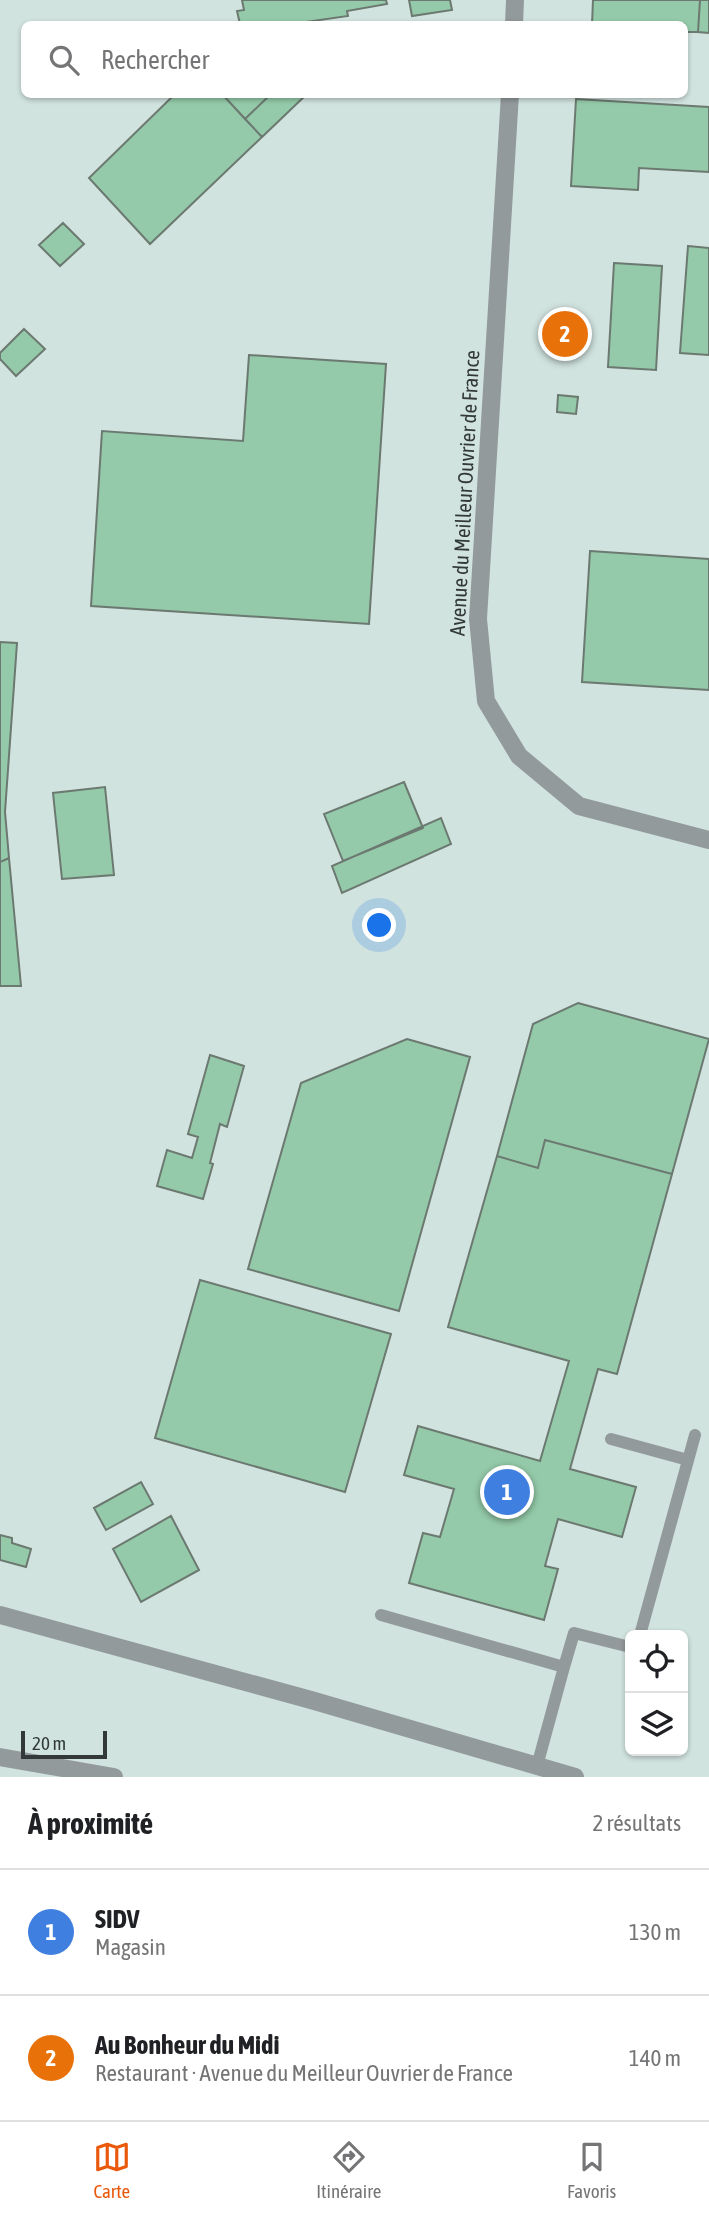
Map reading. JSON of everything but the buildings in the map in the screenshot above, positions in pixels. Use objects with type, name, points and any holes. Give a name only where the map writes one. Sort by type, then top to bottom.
[{"type":"street","points":[[514,21],[516,0]]},
{"type":"street","name":"Avenue du Meilleur Ouvrier de France","points":[[510,98],[478,619],[486,701],[519,755],[579,806],[709,840]]},
{"type":"street","points":[[0,1615],[311,1700],[575,1777]]},
{"type":"street","points":[[0,1757],[114,1777]]},
{"type":"lane","points":[[641,1630],[695,1435]]},
{"type":"lane","points":[[611,1439],[688,1460]]},
{"type":"lane","points":[[381,1615],[564,1667]]},
{"type":"lane","points":[[537,1766],[574,1633],[625,1646]]},
{"type":"place","name":"Au Bonheur du Midi","points":[[565,334]]},
{"type":"place","name":"SIDV","points":[[507,1492]]}]
